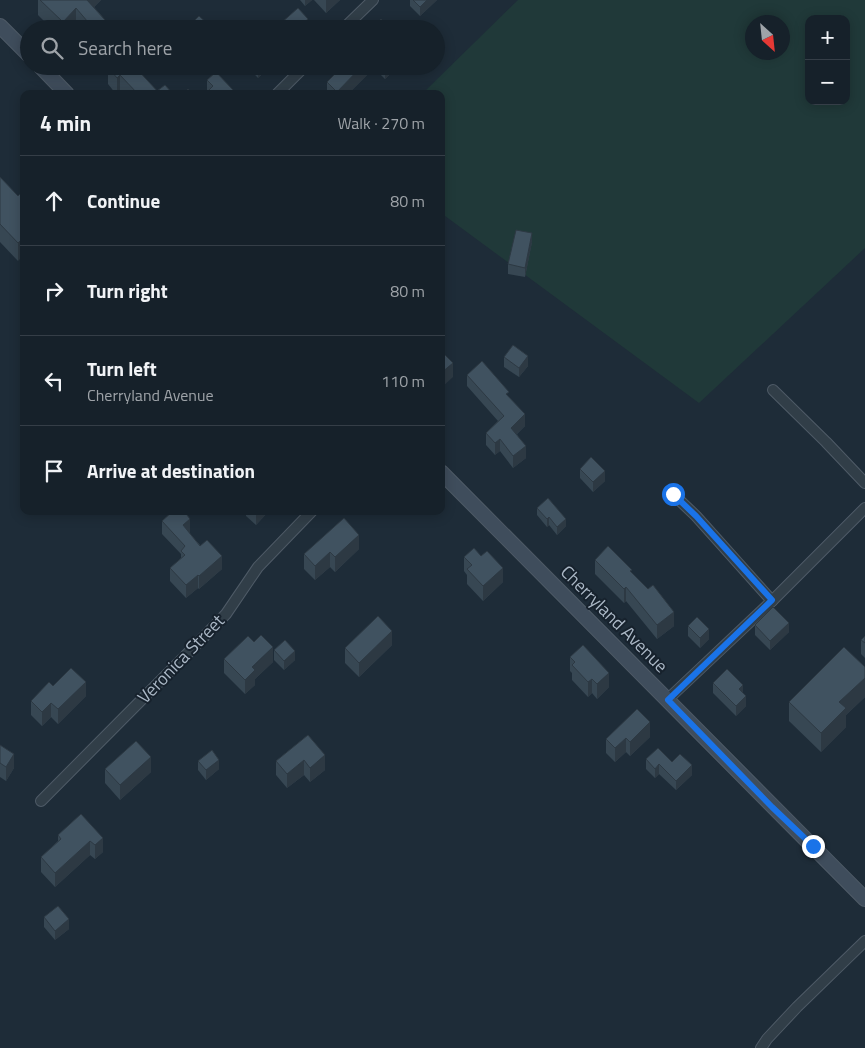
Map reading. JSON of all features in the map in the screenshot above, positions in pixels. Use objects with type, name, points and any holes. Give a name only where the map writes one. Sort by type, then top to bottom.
[{"type":"street","points":[[353,20],[373,0]]},
{"type":"street","points":[[0,26],[20,46]]},
{"type":"street","points":[[49,75],[63,90]]},
{"type":"street","points":[[281,90],[296,75]]},
{"type":"street","points":[[773,390],[865,483]]},
{"type":"street","name":"Cherryland Avenue","points":[[445,476],[865,899]]},
{"type":"street","points":[[673,494],[696,516],[772,600]]},
{"type":"street","points":[[668,700],[865,508]]},
{"type":"street","name":"Veronica Street","points":[[41,801],[214,627],[226,614],[258,567],[308,515]]},
{"type":"street","points":[[761,1048],[797,1007],[865,941]]},
{"type":"green space","points":[[518,0],[865,0],[865,248],[699,403],[445,216],[445,90],[426,90],[441,75],[445,75],[445,71]]},
{"type":"building","points":[[40,0],[87,0],[105,20],[86,20],[76,8],[65,20],[61,20]]},
{"type":"building","points":[[413,0],[427,0],[420,7]]},
{"type":"building","points":[[298,8],[308,19],[307,20],[284,20]]},
{"type":"building","points":[[199,16],[203,20],[195,20]]},
{"type":"building","points":[[120,75],[142,75],[156,90],[134,90]]},
{"type":"building","points":[[213,75],[219,75],[233,90],[209,90],[213,86],[207,80]]},
{"type":"building","points":[[334,75],[353,75],[339,90],[335,90],[327,82]]},
{"type":"building","points":[[165,85],[169,90],[158,90]]},
{"type":"building","points":[[0,177],[18,196],[20,194],[20,241],[18,243],[0,224]]},
{"type":"building","points":[[516,230],[532,233],[525,268],[508,264]]},
{"type":"building","points":[[513,345],[528,356],[519,368],[504,357]]},
{"type":"building","points":[[445,355],[453,363],[445,370]]},
{"type":"building","points":[[482,361],[509,392],[506,394],[525,414],[511,428],[526,446],[513,456],[500,439],[495,443],[486,433],[504,416],[467,375]]},
{"type":"building","points":[[591,457],[605,471],[593,482],[580,469]]},
{"type":"building","points":[[548,498],[566,519],[557,527],[549,517],[547,519],[537,508]]},
{"type":"building","points":[[169,515],[187,515],[190,519],[183,525],[200,546],[207,540],[222,556],[186,585],[170,568],[185,555],[181,551],[185,546],[162,521]]},
{"type":"building","points":[[344,518],[359,535],[335,557],[330,552],[315,566],[304,554]]},
{"type":"building","points":[[608,546],[648,589],[653,585],[674,612],[657,625],[626,587],[624,589],[595,560]]},
{"type":"building","points":[[474,548],[481,556],[487,551],[503,568],[483,586],[467,569],[472,565],[464,557]]},
{"type":"building","points":[[773,607],[789,623],[770,641],[755,625]]},
{"type":"building","points":[[378,616],[392,631],[359,663],[345,648]]},
{"type":"building","points":[[697,617],[709,629],[700,638],[688,626]]},
{"type":"building","points":[[261,635],[273,647],[252,667],[255,670],[245,680],[224,659],[248,636],[254,642]]},
{"type":"building","points":[[285,640],[295,651],[284,661],[274,650]]},
{"type":"building","points":[[583,645],[609,673],[597,684],[592,679],[588,682],[572,665],[575,662],[570,657]]},
{"type":"building","points":[[844,647],[865,667],[865,678],[839,702],[846,708],[821,733],[789,702]]},
{"type":"building","points":[[71,668],[86,682],[58,709],[51,703],[42,712],[31,701],[49,682],[53,686]]},
{"type":"building","points":[[727,669],[743,685],[739,689],[746,696],[736,706],[713,683]]},
{"type":"building","points":[[637,709],[650,722],[630,742],[626,738],[615,748],[606,739]]},
{"type":"building","points":[[308,735],[325,755],[310,768],[304,760],[287,774],[276,761]]},
{"type":"building","points":[[136,741],[151,757],[120,785],[105,769]]},
{"type":"building","points":[[0,745],[14,754],[6,767],[0,763]]},
{"type":"building","points":[[658,748],[672,762],[680,754],[692,765],[676,781],[659,764],[655,769],[646,759]]},
{"type":"building","points":[[212,750],[219,760],[206,770],[198,761]]},
{"type":"building","points":[[81,814],[103,838],[95,845],[90,841],[55,873],[41,857],[61,839],[58,835]]},
{"type":"building","points":[[58,906],[69,919],[55,931],[44,917]]},
{"type":"route","points":[[673,494],[696,516],[772,600],[668,700],[772,807],[813,846]]}]
